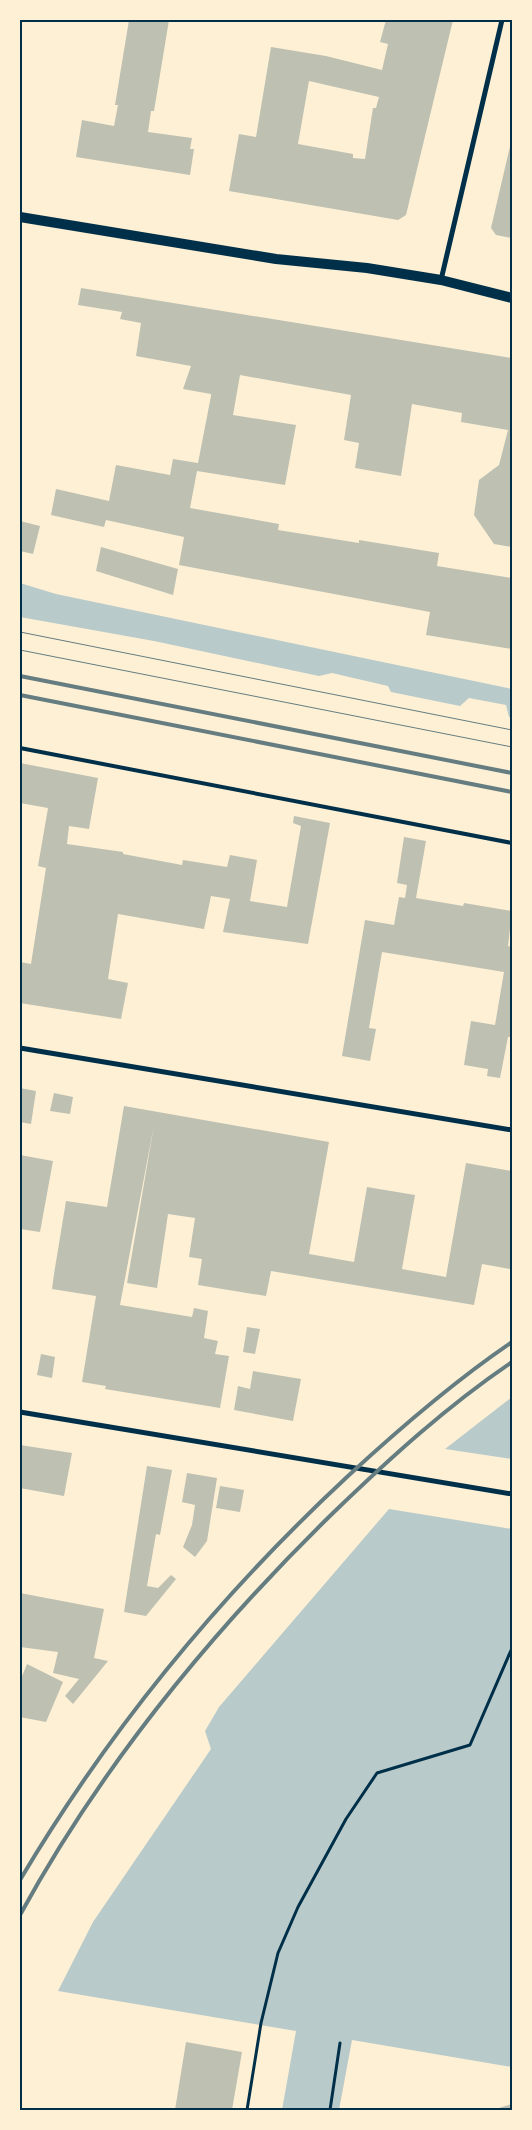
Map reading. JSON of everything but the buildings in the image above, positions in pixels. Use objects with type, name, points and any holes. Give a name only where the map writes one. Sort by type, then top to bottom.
[{"type":"main road","points":[[20,217],[276,259],[367,268],[441,280],[512,298]]},
{"type":"street","points":[[441,280],[502,20]]},
{"type":"street","points":[[20,1048],[512,1130]]},
{"type":"street","points":[[20,1412],[512,1494]]},
{"type":"lane","points":[[20,748],[512,843]]},
{"type":"path","points":[[247,2110],[261,2023],[278,1953],[298,1907],[346,1819],[377,1773],[470,1745],[512,1648]]},
{"type":"path","points":[[330,2110],[340,2043]]},
{"type":"shaded area","points":[[20,583],[56,594],[512,689],[512,717],[509,717],[506,705],[469,698],[460,706],[391,692],[388,686],[332,673],[319,676],[154,641],[20,617]]},
{"type":"shaded area","points":[[512,1397],[512,1459],[445,1449]]},
{"type":"shaded area","points":[[389,1509],[512,1529],[512,2067],[352,2040],[339,2110],[282,2110],[296,2031],[58,1991],[93,1922],[211,1749],[205,1731],[219,1707]]},
{"type":"tram line","points":[[20,632],[512,730]]},
{"type":"tram line","points":[[20,650],[512,747]]},
{"type":"railway","points":[[20,676],[512,773]]},
{"type":"railway","points":[[20,695],[512,792]]},
{"type":"railway","points":[[20,1880],[54,1824],[129,1718],[169,1666],[255,1568],[301,1521],[387,1440],[448,1389],[512,1342]]},
{"type":"railway","points":[[20,1915],[86,1806],[123,1753],[202,1653],[244,1605],[333,1513],[397,1453],[464,1397],[512,1362]]}]
